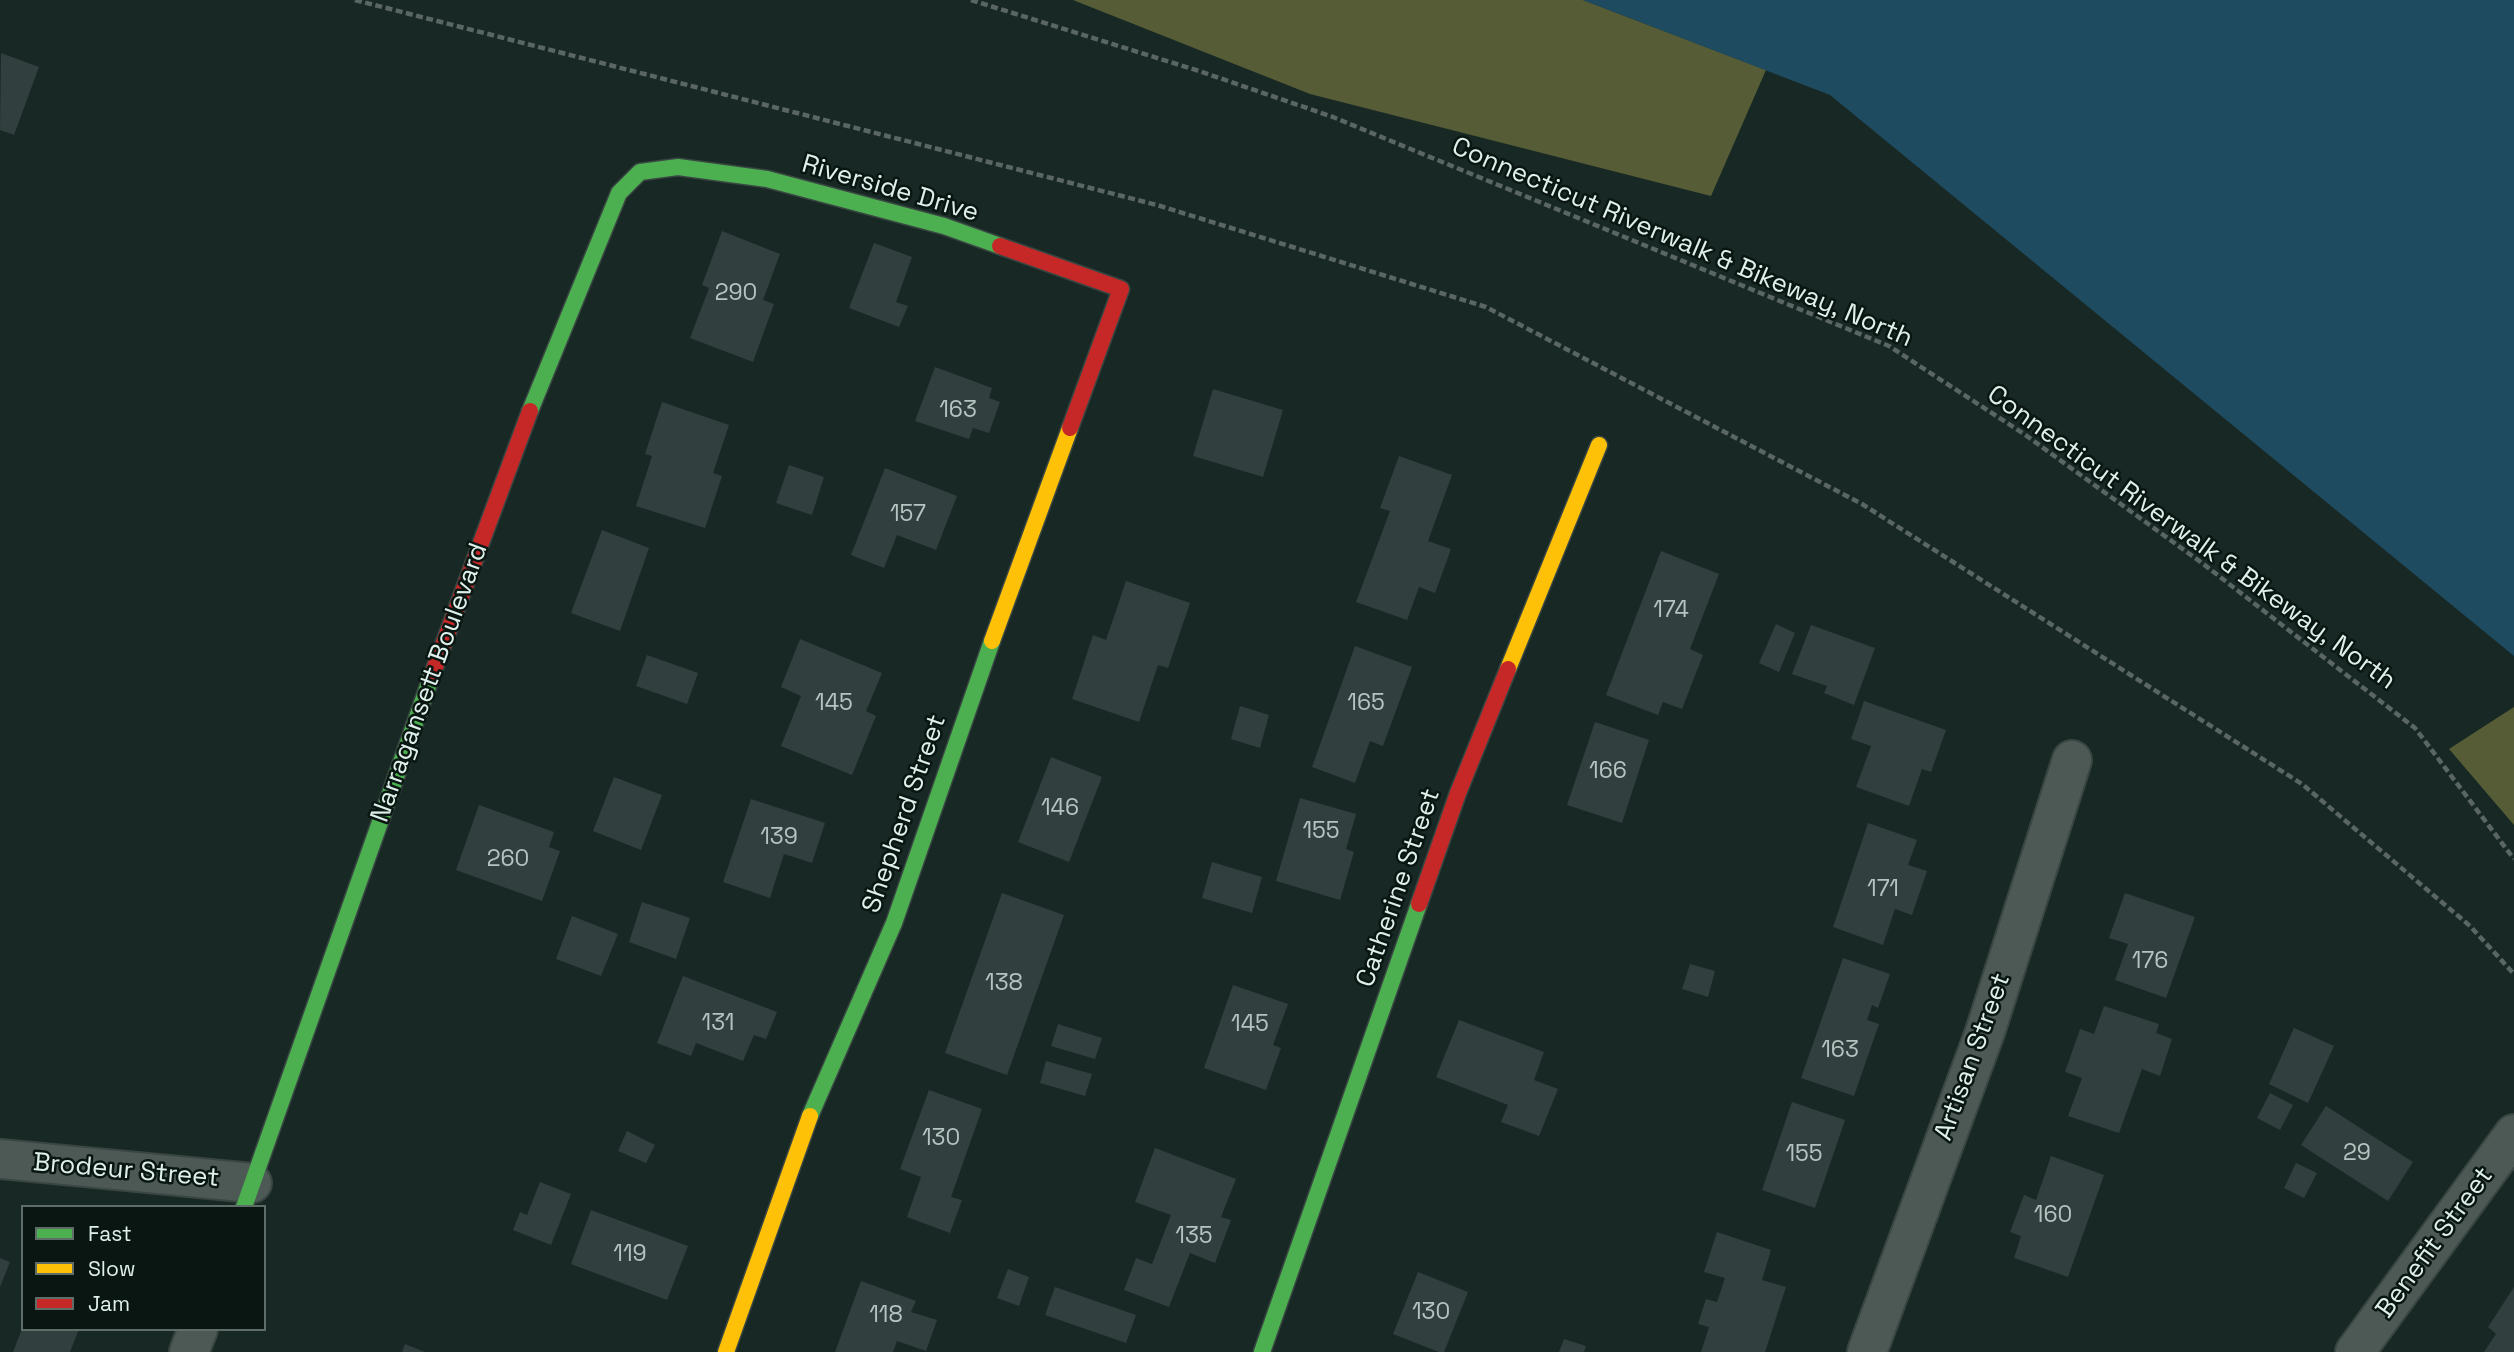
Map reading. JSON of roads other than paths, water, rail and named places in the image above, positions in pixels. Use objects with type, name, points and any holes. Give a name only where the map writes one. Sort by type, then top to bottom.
[{"type":"street","name":"Riverside Drive","points":[[640,172],[678,167],[767,180],[944,226],[1121,289]]},
{"type":"street","name":"Narragansett Boulevard","points":[[248,1195],[437,660],[533,402],[619,193],[640,172]]},
{"type":"street","name":"Shepherd Street","points":[[726,1352],[809,1119],[894,923],[1121,289]]},
{"type":"street","name":"Catherine Street","points":[[1262,1352],[1458,793],[1599,445]]},
{"type":"street","name":"Artisan Street","points":[[1867,1352],[1984,1032],[2072,760]]},
{"type":"street","name":"Benefit Street","points":[[2355,1352],[2514,1134]]},
{"type":"street","name":"Brodeur Street","points":[[0,1159],[248,1195]]},
{"type":"street","points":[[189,1352],[197,1331]]},
{"type":"water","points":[[1583,0],[2514,0],[2514,656],[1830,95]]}]
